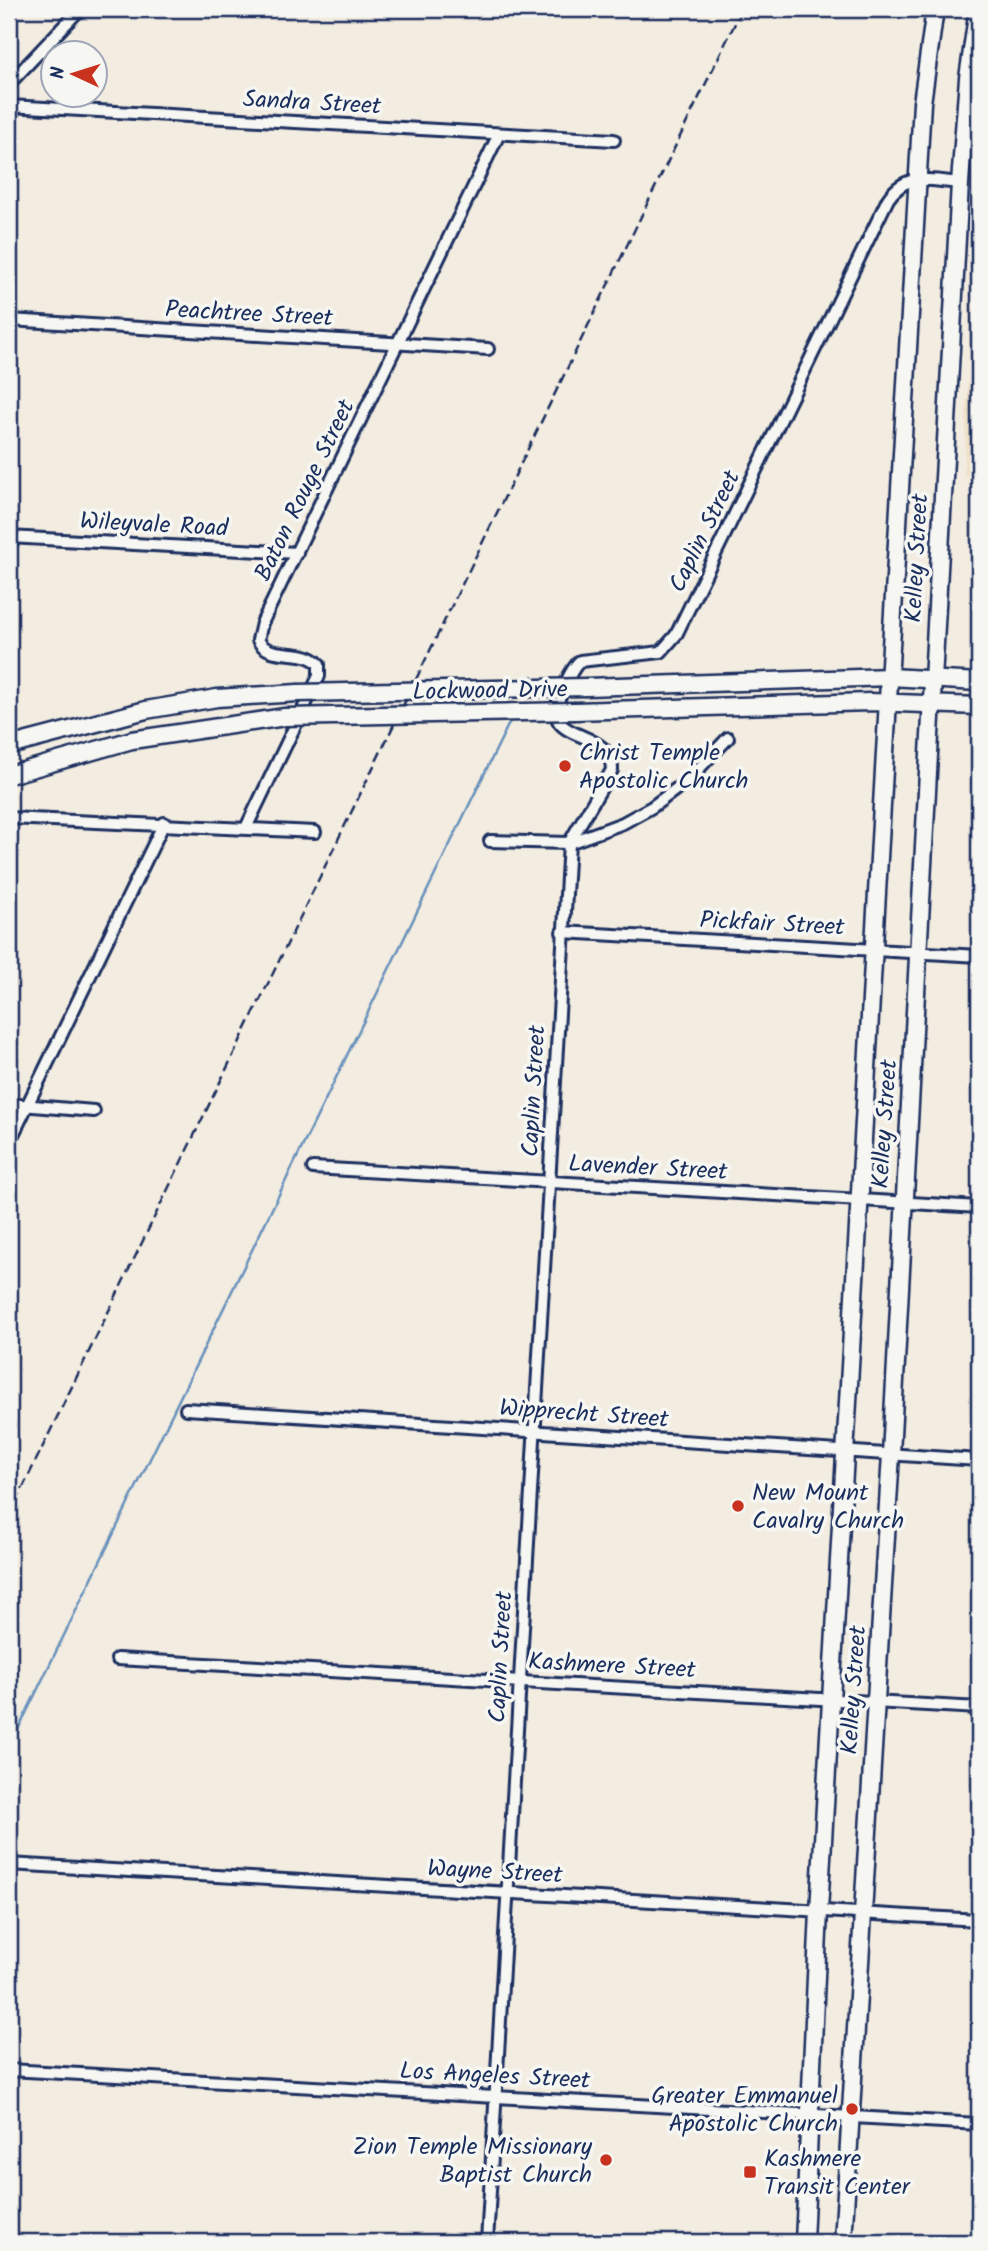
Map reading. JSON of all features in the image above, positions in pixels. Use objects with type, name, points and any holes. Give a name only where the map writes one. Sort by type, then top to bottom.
[{"type":"main road","name":"Kelley Street","points":[[804,2242],[819,1910],[848,1451],[922,103],[935,9]]},
{"type":"main road","name":"Kelley Street","points":[[844,2242],[874,1702],[891,1454],[902,1202],[960,183],[968,78],[978,9]]},
{"type":"main road","name":"Lockwood Drive","points":[[9,746],[146,710],[217,698],[298,692],[586,687],[890,677],[979,682]]},
{"type":"main road","name":"Lockwood Drive","points":[[9,775],[131,740],[285,717],[889,702],[979,706]]},
{"type":"street","points":[[9,84],[80,9]]},
{"type":"street","name":"Sandra Street","points":[[9,106],[614,140]]},
{"type":"street","name":"Baton Rouge Street","points":[[246,828],[318,677],[319,664],[312,657],[269,652],[258,640],[262,623],[499,134]]},
{"type":"street","points":[[918,180],[960,183]]},
{"type":"street","name":"Caplin Street","points":[[487,2242],[569,843],[612,770],[611,757],[603,747],[565,727],[554,715],[554,708],[573,667],[588,658],[661,652],[676,635],[888,199],[902,182],[918,180]]},
{"type":"street","name":"Peachtree Street","points":[[9,320],[488,349]]},
{"type":"street","name":"Wileyvale Road","points":[[9,537],[297,553]]},
{"type":"street","points":[[490,841],[569,843],[623,823],[652,807],[687,781],[728,738]]},
{"type":"street","points":[[9,818],[164,823],[314,832]]},
{"type":"street","points":[[9,1143],[164,823]]},
{"type":"street","name":"Pickfair Street","points":[[562,932],[979,956]]},
{"type":"street","points":[[9,1104],[94,1111]]},
{"type":"street","name":"Lavender Street","points":[[313,1168],[979,1207]]},
{"type":"street","name":"Wipprecht Street","points":[[186,1409],[979,1460]]},
{"type":"street","name":"Kashmere Street","points":[[117,1659],[979,1708]]},
{"type":"street","name":"Wayne Street","points":[[9,1864],[979,1920]]},
{"type":"street","name":"Los Angeles Street","points":[[9,2070],[979,2124]]},
{"type":"shaded area","points":[[979,100],[979,475],[964,475]]},
{"type":"waterway","points":[[529,683],[533,676]]},
{"type":"waterway","points":[[9,1748],[512,717]]},
{"type":"railway","points":[[9,1516],[742,9]]},
{"type":"place","name":"Christ Temple Apostolic Church","points":[[565,766]]},
{"type":"place","name":"New Mount Cavalry Church","points":[[738,1506]]},
{"type":"place","name":"Greater Emmanuel Apostolic Church","points":[[852,2109]]},
{"type":"place","name":"Zion Temple Missionary Baptist Church","points":[[606,2160]]},
{"type":"place","name":"Kashmere Transit Center","points":[[750,2172]]}]
